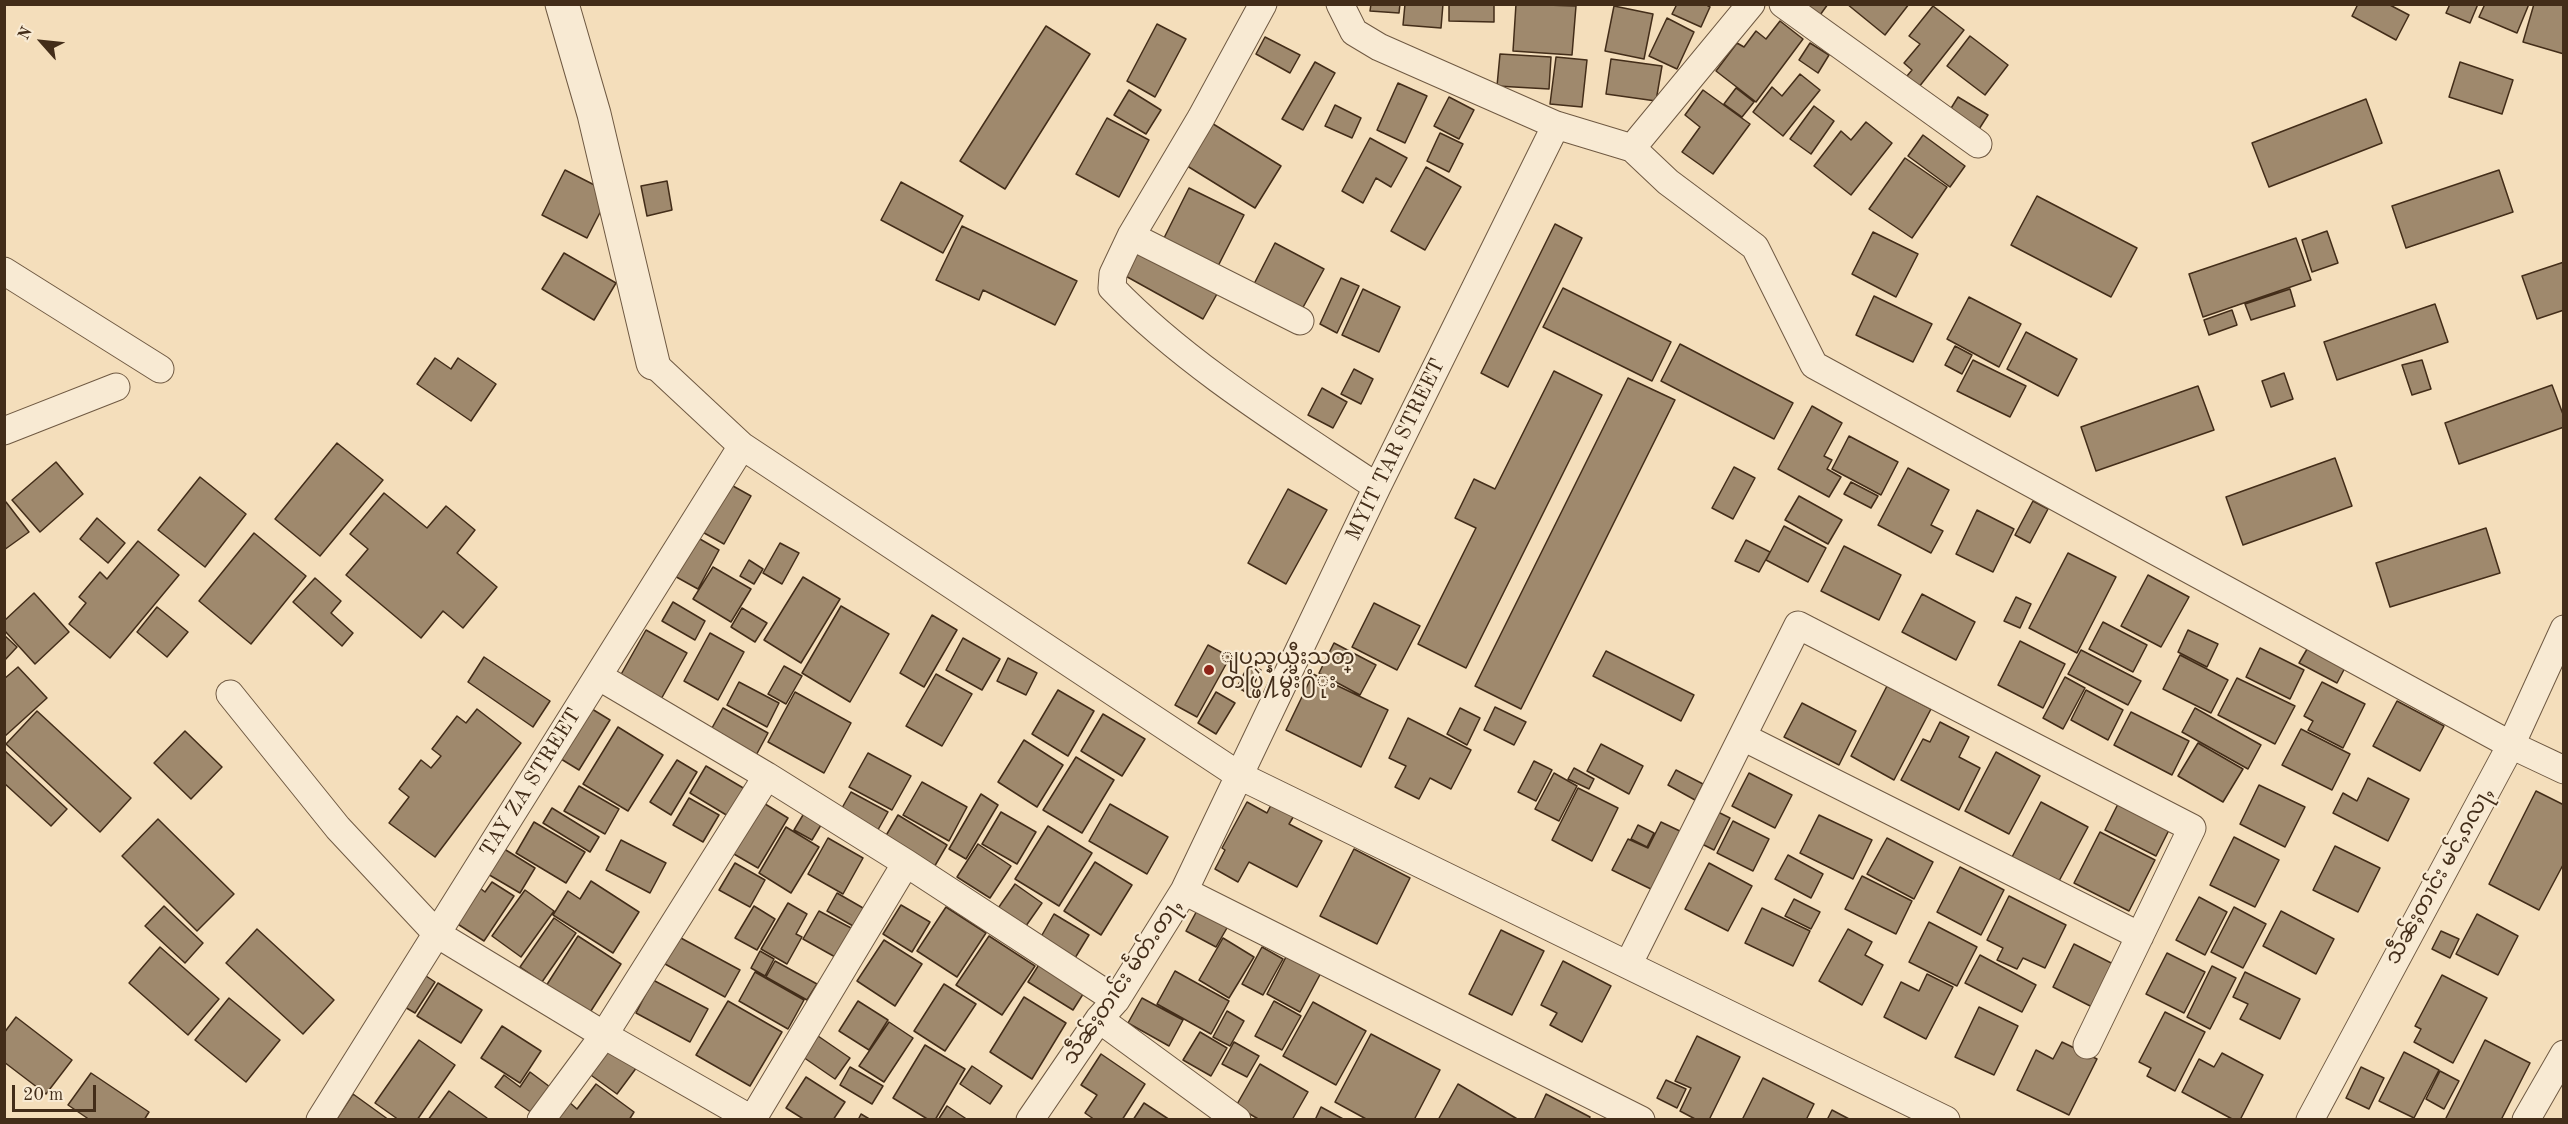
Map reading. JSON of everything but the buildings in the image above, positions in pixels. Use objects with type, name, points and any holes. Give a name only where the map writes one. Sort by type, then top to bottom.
[{"type":"street","points":[[562,4],[594,114],[652,363],[742,446],[1239,776],[1946,1119]]},
{"type":"street","points":[[1263,4],[1201,118],[1131,236],[1113,274],[1112,288],[1128,305],[1186,354],[1295,433],[1377,487]]},
{"type":"street","points":[[1340,4],[1354,32],[1379,47],[1556,125],[1632,148],[1668,182],[1755,247],[1814,365],[2511,745],[2564,770]]},
{"type":"street","points":[[1632,148],[1751,4]]},
{"type":"street","points":[[1782,4],[1978,144]]},
{"type":"street","name":"MYIT TAR STREET","points":[[1239,776],[1377,487],[1556,125]]},
{"type":"street","points":[[1131,236],[1300,321]]},
{"type":"street","points":[[4,271],[160,369]]},
{"type":"street","points":[[4,431],[116,387]]},
{"type":"street","name":"TAY ZA STREET","points":[[320,1119],[742,446]]},
{"type":"street","points":[[1628,964],[1798,625],[2192,828],[2087,1045]]},
{"type":"street","name":"သဵၼ်ႈတၢင်း မင်ႇၵလႃႇ","points":[[2310,1119],[2511,745],[2564,629]]},
{"type":"street","points":[[598,676],[767,776],[906,863],[1107,1010],[1237,1119]]},
{"type":"street","points":[[230,694],[338,828],[437,934],[604,1035],[752,1119],[906,863]]},
{"type":"street","points":[[1743,737],[2140,936]]},
{"type":"street","points":[[541,1119],[604,1035],[767,776]]},
{"type":"street","name":"သဵၼ်ႈတၢင်း မႅတ်ႉတႃႇ","points":[[1030,1119],[1107,1010],[1184,891],[1239,776]]},
{"type":"street","points":[[1184,891],[1627,1116]]},
{"type":"street","points":[[2526,1119],[2564,1054]]},
{"type":"place","name":"ျပည္နယ္မီးသတ္ တပ္ဖြဲ႔မွဴး႐ံုး","points":[[1209,670]]}]
